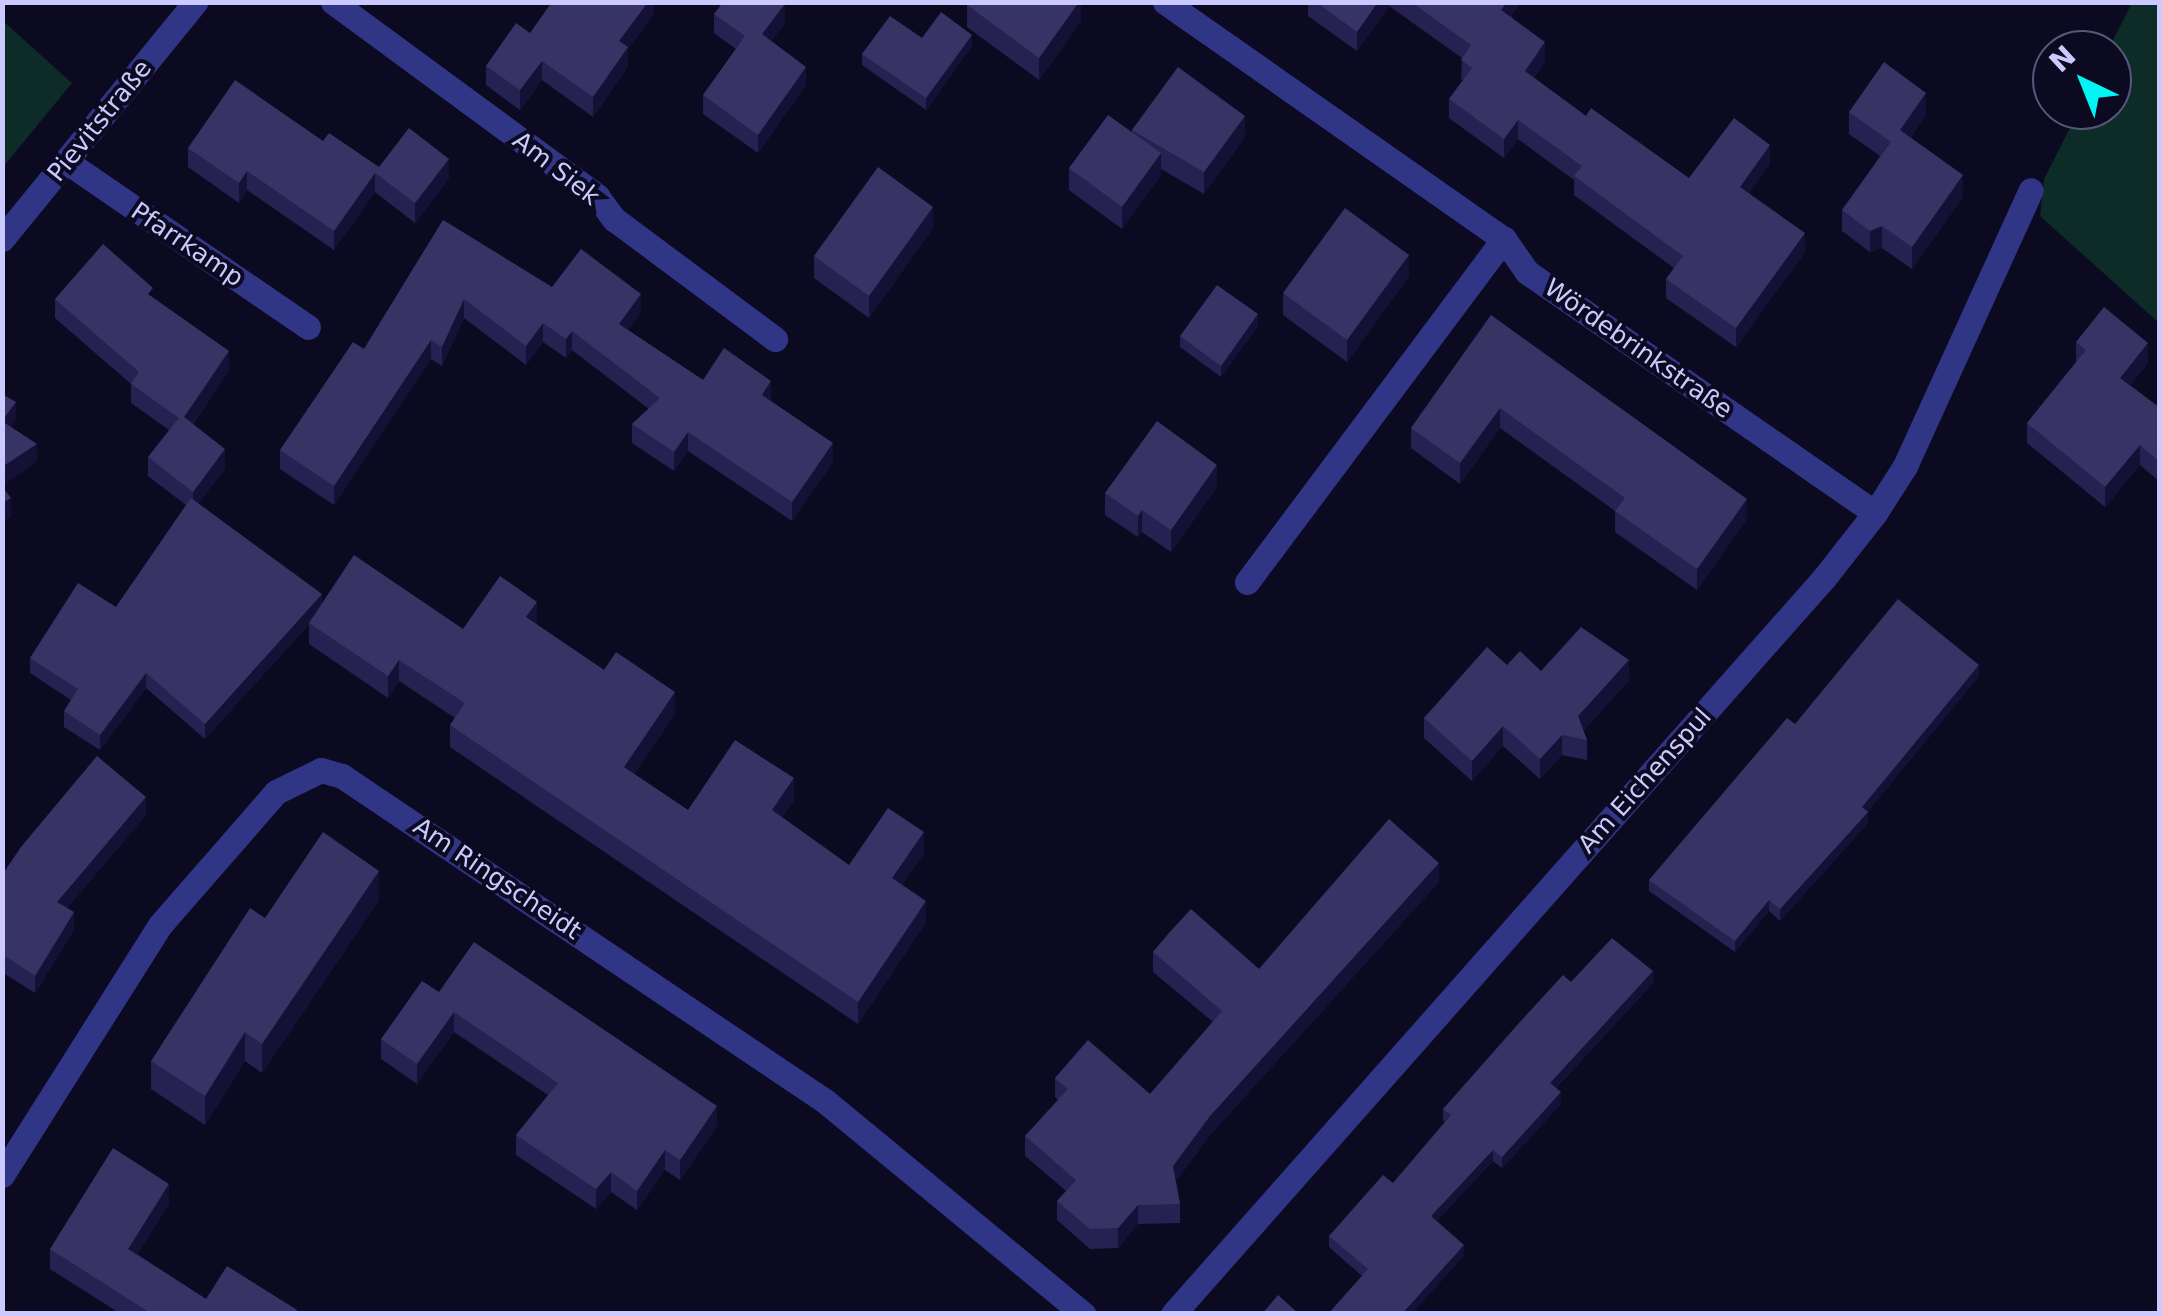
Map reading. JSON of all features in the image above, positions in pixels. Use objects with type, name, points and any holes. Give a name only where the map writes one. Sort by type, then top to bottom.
[{"type":"street","name":"Pievitstraße","points":[[2,239],[196,2]]},
{"type":"street","name":"Am Siek","points":[[333,2],[597,196],[614,220],[774,339]]},
{"type":"street","name":"Wördebrinkstraße","points":[[1165,2],[1504,239],[1527,272],[1875,512]]},
{"type":"street","name":"Pfarrkamp","points":[[68,162],[308,327]]},
{"type":"street","name":"Am Eichenspul","points":[[1174,1314],[1824,578],[1875,512],[1905,466],[2030,190]]},
{"type":"street","points":[[1247,582],[1504,239]]},
{"type":"street","name":"Am Ringscheidt","points":[[2,1174],[160,925],[276,792],[321,770],[342,776],[825,1101],[1083,1314]]},
{"type":"green space","points":[[2132,3],[2159,3],[2159,323],[2040,216],[2044,179],[2069,130],[2132,130],[2132,30],[2118,30]]},
{"type":"green space","points":[[3,21],[72,83],[3,167]]},
{"type":"building","points":[[552,2],[648,2],[619,41],[628,47],[593,97],[542,61],[520,90],[486,66],[516,23],[530,33]]},
{"type":"building","points":[[723,2],[783,2],[762,34],[806,67],[758,135],[703,95],[745,36],[714,14]]},
{"type":"building","points":[[1079,2],[1039,58],[967,5]]},
{"type":"building","points":[[1316,2],[1378,2],[1357,32]]},
{"type":"building","points":[[1411,2],[1507,2],[1501,10],[1545,42],[1525,71],[1586,116],[1591,108],[1689,178],[1734,118],[1770,145],[1740,187],[1805,233],[1736,328],[1666,279],[1683,256],[1574,176],[1582,166],[1518,120],[1504,139],[1449,99],[1472,68],[1461,60],[1471,45]]},
{"type":"building","points":[[941,12],[972,35],[926,98],[862,54],[890,16],[922,38]]},
{"type":"building","points":[[1884,62],[1926,93],[1900,130],[1963,175],[1912,247],[1882,226],[1870,231],[1842,210],[1891,142],[1849,112]]},
{"type":"building","points":[[1178,67],[1245,116],[1204,172],[1132,130]]},
{"type":"building","points":[[235,80],[323,141],[329,133],[379,167],[409,128],[449,159],[415,203],[375,173],[334,231],[247,171],[239,183],[188,148]]},
{"type":"building","points":[[1108,115],[1161,153],[1122,207],[1069,168]]},
{"type":"building","points":[[878,167],[933,207],[869,296],[814,256]]},
{"type":"building","points":[[1345,208],[1409,255],[1347,340],[1283,293]]},
{"type":"building","points":[[443,220],[552,287],[581,249],[641,294],[619,324],[703,380],[724,348],[771,381],[762,395],[833,443],[792,502],[688,432],[674,452],[632,424],[660,398],[572,331],[566,339],[543,323],[526,346],[464,299],[442,347],[431,340],[334,486],[280,450],[353,342],[364,349]]},
{"type":"building","points":[[103,244],[153,288],[148,294],[229,351],[184,417],[225,449],[193,492],[148,457],[179,418],[131,384],[139,372],[55,299]]},
{"type":"building","points":[[1217,285],[1258,314],[1221,366],[1180,336]]},
{"type":"building","points":[[2104,307],[2148,343],[2120,378],[2160,408],[2160,462],[2140,445],[2105,487],[2027,423],[2086,350],[2076,342]]},
{"type":"building","points":[[1491,315],[1747,499],[1697,569],[1615,511],[1625,498],[1500,408],[1460,463],[1411,428]]},
{"type":"building","points":[[2,394],[16,402],[2,421]]},
{"type":"building","points":[[2,421],[37,444],[2,467]]},
{"type":"building","points":[[1157,421],[1217,465],[1171,530],[1142,510],[1138,516],[1105,493]]},
{"type":"building","points":[[2,486],[11,498],[2,503]]},
{"type":"building","points":[[191,498],[322,594],[205,724],[146,673],[100,735],[64,711],[78,689],[30,658],[78,583],[116,607]]},
{"type":"building","points":[[354,555],[463,629],[500,576],[537,602],[526,617],[604,670],[616,652],[675,692],[624,767],[688,810],[735,740],[794,778],[772,810],[849,865],[888,808],[924,832],[892,878],[926,901],[858,1002],[450,725],[465,703],[399,660],[388,676],[309,623]]},
{"type":"building","points":[[1898,599],[1979,665],[1862,807],[1868,812],[1780,909],[1769,900],[1735,941],[1649,880],[1787,718],[1795,724]]},
{"type":"building","points":[[1581,627],[1629,660],[1578,716],[1587,740],[1562,735],[1540,759],[1503,726],[1472,761],[1424,718],[1487,647],[1507,665],[1520,651],[1541,671]]},
{"type":"building","points":[[97,756],[146,797],[57,902],[74,912],[35,976],[5,956],[2,961],[2,875]]},
{"type":"building","points":[[1389,819],[1439,863],[1210,1116],[1173,1166],[1180,1204],[1138,1205],[1118,1228],[1090,1229],[1057,1201],[1076,1180],[1025,1136],[1068,1089],[1055,1078],[1088,1040],[1150,1094],[1222,1011],[1153,952],[1168,934],[1191,909],[1259,969]]},
{"type":"building","points":[[323,832],[379,871],[262,1044],[245,1032],[205,1096],[151,1061],[250,908],[265,918]]},
{"type":"building","points":[[1612,938],[1653,971],[1550,1083],[1561,1092],[1502,1157],[1493,1150],[1431,1216],[1464,1245],[1402,1314],[1328,1314],[1368,1269],[1329,1236],[1383,1175],[1393,1183],[1451,1115],[1443,1109],[1563,975],[1571,982]]},
{"type":"building","points":[[474,942],[717,1106],[680,1160],[665,1150],[637,1191],[611,1172],[596,1189],[516,1135],[558,1083],[454,1012],[417,1064],[381,1039],[422,981],[439,992]]},
{"type":"building","points":[[113,1148],[169,1184],[128,1249],[206,1299],[227,1266],[297,1310],[295,1314],[152,1314],[50,1249]]},
{"type":"building","points":[[1278,1295],[1299,1314],[1262,1314]]}]
